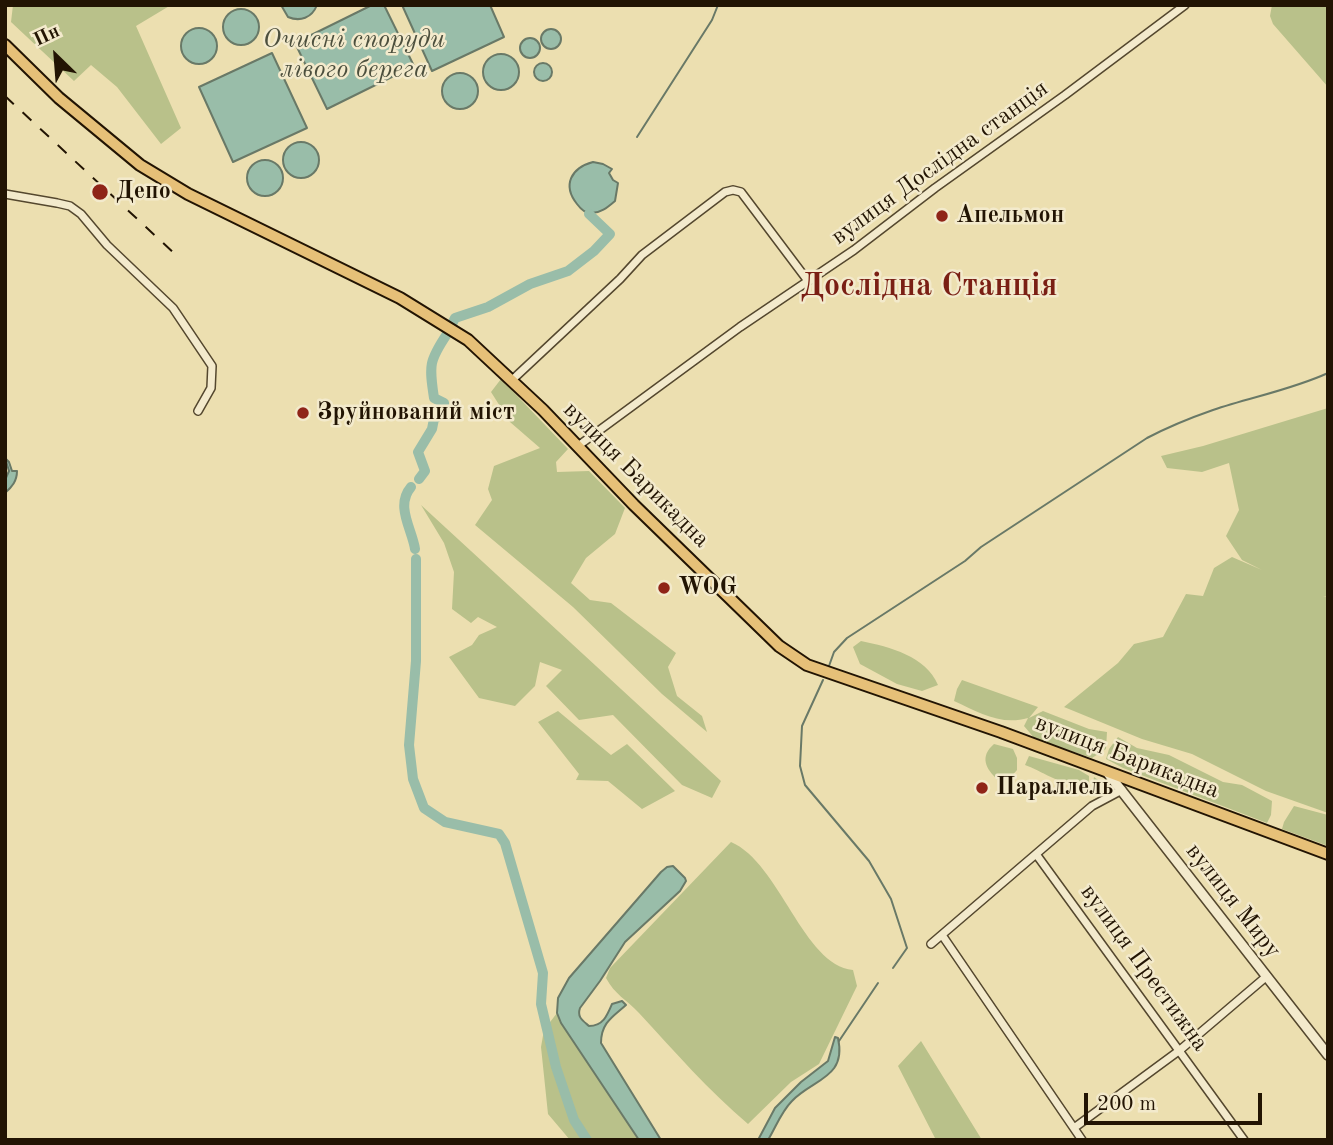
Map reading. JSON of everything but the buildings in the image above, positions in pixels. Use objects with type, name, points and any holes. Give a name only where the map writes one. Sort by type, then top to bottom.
[{"type":"main road","name":"вулиця Барикадна","points":[[5,45],[59,98],[140,165],[188,194],[400,298],[468,340],[779,646],[807,665],[1001,732],[1328,854]]},
{"type":"street","name":"вулиця Дослідна станція","points":[[578,446],[854,250],[1185,5]]},
{"type":"street","points":[[511,381],[642,255],[725,192],[741,192],[808,281]]},
{"type":"street","points":[[5,194],[69,206],[81,214],[107,245],[173,308],[212,366],[211,388],[198,411]]},
{"type":"street","name":"вулиця Миру","points":[[1107,772],[1328,1055]]},
{"type":"street","points":[[931,944],[1092,806],[1122,790]]},
{"type":"street","name":"вулиця Престижна","points":[[1036,854],[1244,1140]]},
{"type":"street","points":[[942,934],[1082,1140]]},
{"type":"street","points":[[1074,1128],[1180,1050],[1267,976]]},
{"type":"green space","points":[[13,5],[171,5],[136,26],[181,128],[161,144],[117,87],[91,65],[74,81],[11,22]]},
{"type":"green space","points":[[1272,5],[1328,5],[1328,87],[1273,24],[1270,16]]},
{"type":"green space","points":[[501,379],[568,449],[556,462],[557,472],[589,471],[625,508],[615,534],[586,558],[571,583],[590,600],[611,603],[676,653],[668,667],[677,696],[702,716],[707,732],[662,694],[573,607],[475,525],[492,500],[488,489],[494,466],[540,448],[510,422],[491,392]]},
{"type":"green space","points":[[1328,408],[1328,597],[1323,596],[1328,598],[1328,813],[1266,791],[1192,754],[1142,739],[1064,707],[1118,663],[1134,644],[1163,637],[1186,594],[1203,596],[1214,568],[1232,557],[1262,570],[1242,560],[1226,536],[1239,510],[1229,463],[1202,472],[1167,468],[1161,456]]},
{"type":"green space","points":[[421,505],[721,781],[712,798],[682,785],[613,715],[579,720],[546,686],[562,670],[540,662],[535,686],[515,706],[479,698],[449,657],[472,645],[479,635],[497,627],[478,617],[471,623],[452,609],[454,572],[444,543]]},
{"type":"green space","points":[[861,641],[906,654],[925,667],[938,685],[922,691],[897,684],[860,664],[853,647]]},
{"type":"green space","points":[[962,680],[1038,707],[1029,718],[1043,711],[1089,729],[1107,732],[1106,749],[1092,758],[1035,739],[1024,726],[1028,718],[999,719],[954,701]]},
{"type":"green space","points":[[558,711],[611,755],[627,744],[675,791],[642,809],[608,781],[576,780],[579,774],[538,722]]},
{"type":"green space","points":[[1118,737],[1137,748],[1169,755],[1223,782],[1242,785],[1272,801],[1271,815],[1267,823],[1106,759],[1109,749]]},
{"type":"green space","points":[[994,744],[1013,749],[1017,758],[1017,770],[1010,778],[998,780],[990,772],[986,758]]},
{"type":"green space","points":[[1029,756],[1079,770],[1089,776],[1089,783],[1080,785],[1056,779],[1025,765]]},
{"type":"green space","points":[[1094,777],[1105,785],[1111,794],[1091,795]]},
{"type":"green space","points":[[1294,806],[1328,815],[1328,846],[1282,829]]},
{"type":"green space","points":[[731,842],[748,853],[764,870],[805,933],[820,951],[835,964],[853,970],[857,986],[819,1064],[791,1082],[748,1124],[617,993],[606,978],[610,968]]},
{"type":"green space","points":[[557,1013],[639,1140],[570,1140],[548,1114],[541,1047],[544,1030]]},
{"type":"green space","points":[[921,1041],[982,1140],[936,1140],[898,1066]]},
{"type":"water","points":[[281,5],[317,5],[309,16],[297,19],[288,17]]},
{"type":"water","name":"Очисні споруди лівого берега","points":[[372,5],[384,5],[414,66],[327,109],[295,43]]},
{"type":"water","points":[[402,5],[490,5],[504,37],[432,71]]},
{"type":"water","points":[[241,9],[254,14],[259,27],[254,40],[241,45],[228,40],[223,27],[228,14]]},
{"type":"water","points":[[199,28],[212,33],[217,46],[212,59],[199,64],[186,59],[181,46],[186,33]]},
{"type":"water","points":[[551,29],[558,32],[561,39],[558,46],[551,49],[544,46],[541,39],[544,32]]},
{"type":"water","points":[[530,38],[537,41],[540,48],[537,55],[530,58],[523,55],[520,48],[523,41]]},
{"type":"water","points":[[272,53],[307,128],[233,162],[199,87]]},
{"type":"water","points":[[501,54],[514,59],[519,72],[514,85],[501,90],[488,85],[483,72],[488,59]]},
{"type":"water","points":[[543,63],[549,66],[552,72],[549,78],[543,81],[537,78],[534,72],[537,66]]},
{"type":"water","points":[[460,73],[473,78],[478,91],[473,104],[460,109],[447,104],[442,91],[447,78]]},
{"type":"water","points":[[301,142],[314,147],[319,160],[314,173],[301,178],[288,173],[283,160],[288,147]]},
{"type":"water","points":[[265,160],[278,165],[283,178],[278,191],[265,196],[252,191],[247,178],[252,165]]},
{"type":"water","points":[[593,162],[612,169],[609,173],[618,183],[615,201],[607,208],[590,213],[584,211],[572,197],[570,184],[579,168]]},
{"type":"water","points":[[5,458],[12,471],[17,471],[14,484],[5,493],[5,480],[9,471]]},
{"type":"water","points":[[673,866],[686,881],[680,891],[625,942],[579,1011],[582,1020],[589,1026],[594,1026],[604,1020],[612,1004],[622,1001],[626,1005],[606,1025],[601,1043],[661,1140],[639,1140],[561,1023],[557,1013],[558,998],[569,978],[661,872]]},
{"type":"water","points":[[835,1037],[838,1038],[839,1051],[838,1062],[833,1070],[792,1101],[768,1140],[758,1140],[775,1108],[801,1082],[828,1061]]},
{"type":"waterway","points":[[637,137],[712,20],[718,5]]},
{"type":"waterway","points":[[452,324],[455,318],[488,307],[530,284],[568,271],[594,251],[610,234],[589,214]]},
{"type":"waterway","points":[[419,479],[425,471],[418,452],[432,429],[434,419],[441,415],[444,403],[434,398],[431,370],[434,357],[447,334]]},
{"type":"waterway","points":[[829,666],[834,652],[847,638],[1147,438],[1204,413],[1328,373]]},
{"type":"waterway","points":[[411,487],[406,494],[404,510],[415,549]]},
{"type":"waterway","points":[[416,559],[416,661],[409,745],[413,779],[424,808],[445,822],[499,834],[505,843],[543,973],[541,1004],[556,1067],[574,1120],[587,1140]]},
{"type":"waterway","points":[[823,680],[802,726],[800,766],[805,785],[869,861],[891,899],[907,948],[893,968]]},
{"type":"waterway","points":[[839,1041],[878,983]]},
{"type":"railway","points":[[5,96],[176,255]]},
{"type":"place","name":"Депо","points":[[100,192]]},
{"type":"place","name":"Апельмон","points":[[942,216]]},
{"type":"place","name":"Зруйнований міст","points":[[303,413]]},
{"type":"place","name":"WOG","points":[[664,588]]},
{"type":"place","name":"Параллель","points":[[982,788]]},
{"type":"district","name":"Дослідна Станція","points":[[929,287]]}]
